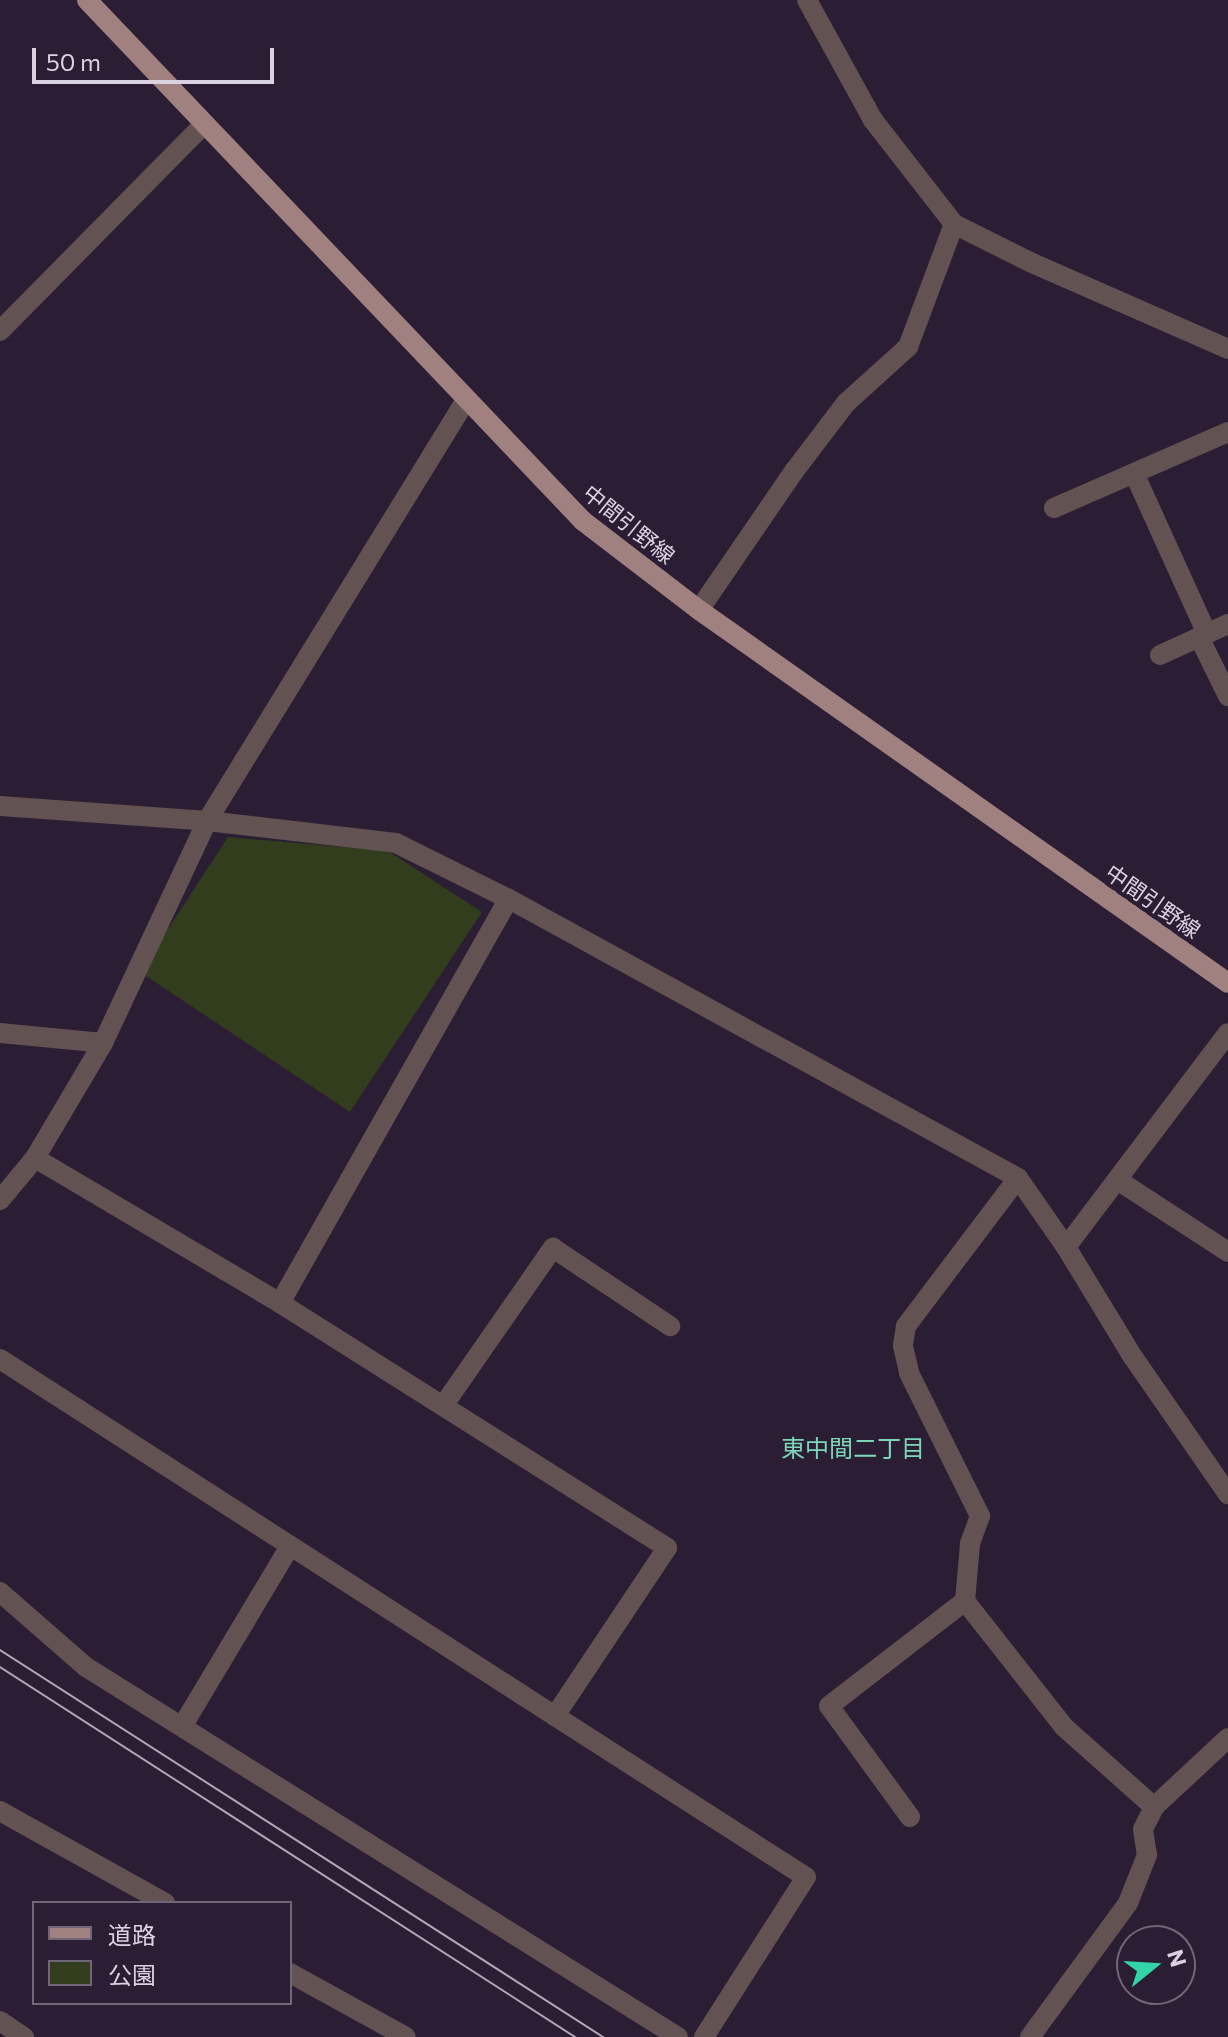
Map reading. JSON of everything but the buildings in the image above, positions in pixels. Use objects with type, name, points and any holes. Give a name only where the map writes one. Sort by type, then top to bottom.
[{"type":"main road","name":"中間引野線","points":[[87,0],[465,401],[583,521],[699,610],[1228,983]]},
{"type":"street","points":[[807,0],[873,120],[954,224],[1030,262],[1228,349]]},
{"type":"street","points":[[0,331],[203,125]]},
{"type":"street","points":[[699,610],[795,470],[846,403],[908,347],[954,224]]},
{"type":"street","points":[[0,1200],[35,1158],[103,1043],[207,821],[465,401]]},
{"type":"street","points":[[1054,508],[1228,432]]},
{"type":"street","points":[[1134,473],[1228,696]]},
{"type":"street","points":[[1160,655],[1228,624]]},
{"type":"street","points":[[0,806],[207,821],[396,843],[509,899],[1018,1178],[1066,1247],[1133,1357],[1228,1494]]},
{"type":"street","points":[[280,1303],[509,899]]},
{"type":"street","points":[[0,1033],[103,1043]]},
{"type":"street","points":[[1066,1247],[1119,1181],[1228,1033]]},
{"type":"street","points":[[35,1158],[280,1303],[667,1548],[555,1716]]},
{"type":"street","points":[[1018,1178],[906,1326],[903,1346],[909,1373],[980,1516],[970,1544],[965,1601],[1064,1727],[1154,1807]]},
{"type":"street","points":[[1119,1181],[1228,1252]]},
{"type":"street","points":[[443,1406],[553,1248],[670,1326]]},
{"type":"street","points":[[0,1359],[289,1548],[806,1877],[704,2037]]},
{"type":"street","points":[[183,1725],[289,1548]]},
{"type":"street","points":[[0,1592],[86,1667],[678,2037]]},
{"type":"street","points":[[910,1817],[829,1706],[965,1601]]},
{"type":"street","points":[[1030,2037],[1128,1903],[1147,1855],[1143,1829],[1154,1807],[1228,1738]]},
{"type":"street","points":[[0,1811],[161,1901]]},
{"type":"street","points":[[292,1974],[406,2037]]},
{"type":"street","points":[[0,2021],[24,2037]]},
{"type":"green space","points":[[228,837],[388,851],[482,912],[350,1112],[140,972]]},
{"type":"tram line","points":[[0,1650],[603,2037]]},
{"type":"tram line","points":[[0,1667],[575,2037]]},
{"type":"district","name":"東中間二丁目","points":[[853,1448]]}]
